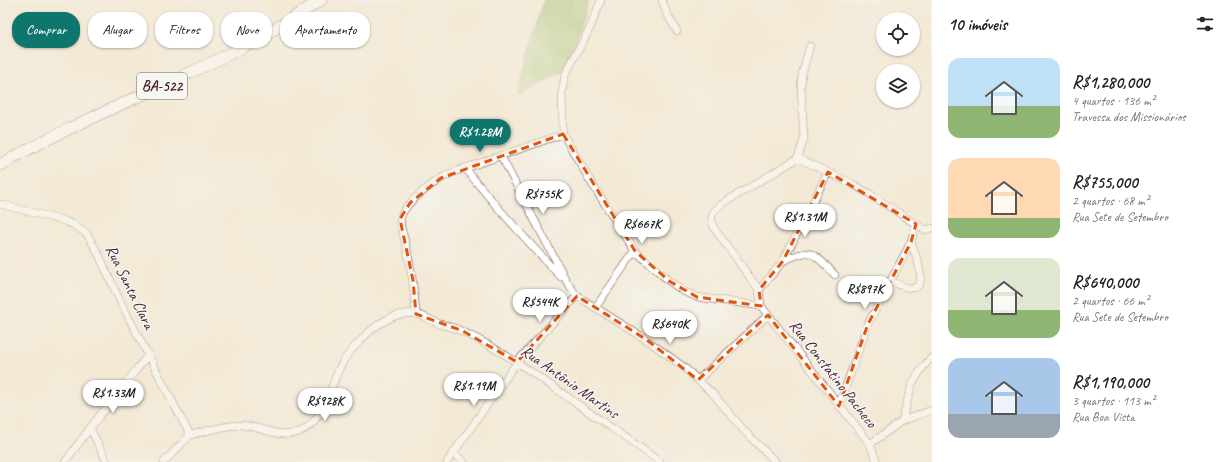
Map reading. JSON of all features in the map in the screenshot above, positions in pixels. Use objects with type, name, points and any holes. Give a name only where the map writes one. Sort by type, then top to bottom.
[{"type":"main road","name":"BA-522","points":[[0,165],[67,130],[244,47],[289,21],[321,0]]},
{"type":"street","points":[[601,0],[593,21],[565,75],[562,92],[563,134],[588,179],[635,251],[669,281],[683,291],[697,297],[761,306],[759,290],[714,228],[712,218],[714,211],[722,204],[798,158],[804,140],[800,87],[810,46]]},
{"type":"street","points":[[662,0],[667,14],[677,31]]},
{"type":"street","points":[[164,462],[190,435],[239,425],[250,426],[281,434],[298,433],[308,428],[320,413],[340,366],[363,337],[390,318],[401,314],[416,314],[413,280],[408,251],[400,226],[400,219],[403,211],[418,196],[441,178],[465,168],[563,134]]},
{"type":"street","points":[[502,156],[567,282],[577,296],[647,340],[685,368],[714,395],[747,434],[776,462]]},
{"type":"street","points":[[798,158],[870,194],[925,230],[932,228]]},
{"type":"street","points":[[465,168],[536,250],[567,282]]},
{"type":"street","points":[[759,290],[783,261],[828,172]]},
{"type":"street","name":"Rua Santa Clara","points":[[0,204],[65,221],[74,225],[86,234],[99,255],[120,301],[190,435]]},
{"type":"street","points":[[840,406],[868,324],[911,242],[916,224]]},
{"type":"street","points":[[890,281],[910,288],[915,288],[919,284],[921,280],[918,262],[911,242]]},
{"type":"street","points":[[595,308],[635,251]]},
{"type":"street","points":[[783,261],[801,254],[810,254],[815,256],[835,275]]},
{"type":"street","points":[[447,462],[517,362],[577,296]]},
{"type":"street","name":"Rua Constatino Pacheco","points":[[761,306],[870,444],[877,462]]},
{"type":"street","name":"Rua Antônio Martins","points":[[416,314],[463,331],[517,362],[660,462]]},
{"type":"street","points":[[698,380],[768,315]]},
{"type":"street","points":[[65,462],[148,355]]},
{"type":"street","points":[[902,421],[912,384],[923,367],[932,357]]},
{"type":"street","points":[[870,444],[902,421],[932,410]]},
{"type":"street","points":[[90,428],[107,462]]},
{"type":"street","points":[[453,453],[464,462]]},
{"type":"highlighted area","points":[[563,134],[635,251],[669,281],[697,297],[761,306],[759,290],[783,261],[828,172],[916,224],[911,242],[868,324],[839,406],[768,315],[698,380],[647,340],[577,296],[517,362],[463,331],[416,314],[413,280],[400,219],[410,203],[441,178]]},
{"type":"green space","points":[[544,0],[589,0],[565,70],[518,95]]}]
